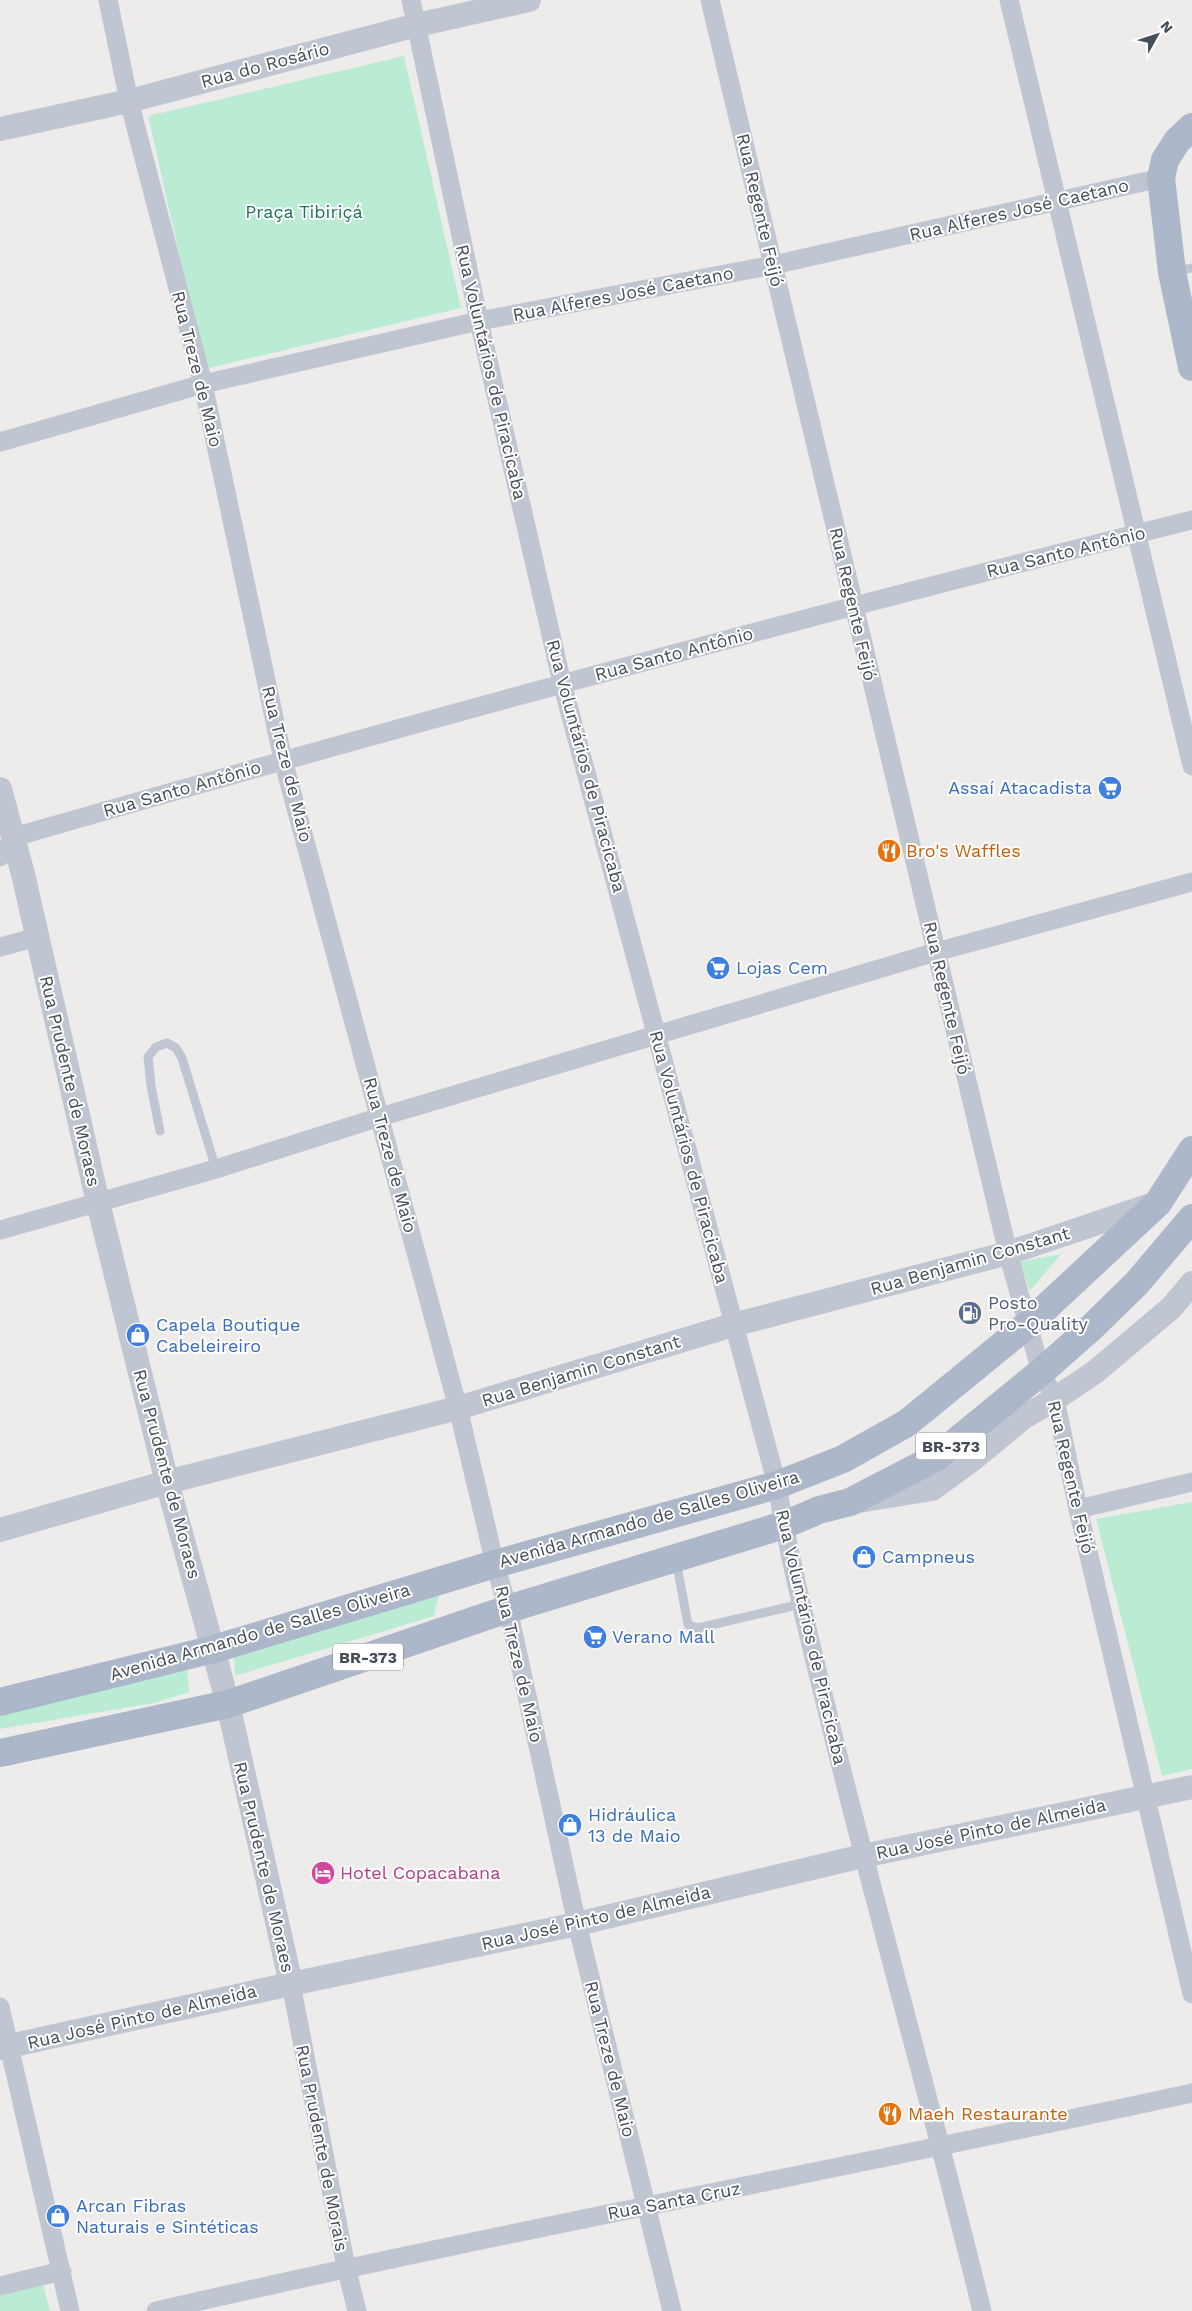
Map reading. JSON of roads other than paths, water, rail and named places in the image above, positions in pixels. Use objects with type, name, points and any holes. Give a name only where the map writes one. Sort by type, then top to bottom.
[{"type":"main road","points":[[1192,127],[1177,141],[1165,160],[1161,178],[1182,270],[1192,366]]},
{"type":"main road","name":"Avenida Armando de Salles Oliveira","points":[[0,1702],[214,1649],[495,1564],[777,1485],[843,1460],[907,1423],[1027,1325],[1158,1203],[1192,1150]]},
{"type":"main road","name":"BR-373","points":[[0,1753],[228,1704],[508,1609],[784,1524],[819,1510],[850,1502],[937,1457],[1041,1372],[1137,1283],[1192,1218]]},
{"type":"street","name":"Rua Treze de Maio","points":[[108,0],[129,101],[203,384],[283,760],[458,1408],[495,1564],[508,1609],[577,1924],[672,2311]]},
{"type":"street","name":"Rua Voluntários de Piracicaba","points":[[411,0],[479,321],[562,683],[777,1485],[801,1604],[863,1856],[942,2147],[982,2311]]},
{"type":"street","name":"Rua do Rosário","points":[[0,129],[129,101],[417,25],[529,0]]},
{"type":"street","name":"Rua Regente Feijó","points":[[710,0],[1008,1253],[1041,1372],[1056,1399],[1078,1509],[1192,1994]]},
{"type":"street","points":[[1009,0],[1192,766]]},
{"type":"street","name":"Rua Alferes José Caetano","points":[[0,442],[203,384],[479,321],[773,265],[1161,178]]},
{"type":"street","name":"Rua Santo Antônio","points":[[14,837],[562,683],[1192,520]]},
{"type":"street","name":"Rua Prudente de Moraes","points":[[0,789],[14,837],[98,1203],[167,1482],[228,1704],[291,1984]]},
{"type":"street","points":[[0,857],[14,837]]},
{"type":"street","points":[[0,1230],[216,1168],[380,1116],[936,952],[1192,882]]},
{"type":"street","points":[[0,947],[37,937]]},
{"type":"street","name":"Rua Benjamin Constant","points":[[0,1530],[167,1482],[458,1408],[733,1325],[1008,1253],[1158,1203]]},
{"type":"street","points":[[850,1502],[932,1489],[972,1460],[1024,1417],[1056,1399],[1095,1372],[1163,1315],[1192,1283]]},
{"type":"street","points":[[1078,1509],[1192,1482]]},
{"type":"street","name":"Rua José Pinto de Almeida","points":[[5,2047],[577,1924],[863,1856],[1192,1787]]},
{"type":"street","name":"Rua Prudente de Morais","points":[[291,1984],[346,2267],[357,2311]]},
{"type":"street","points":[[0,2007],[5,2047],[62,2272],[70,2311]]},
{"type":"street","name":"Rua Santa Cruz","points":[[156,2311],[346,2267],[942,2147],[1192,2093]]},
{"type":"street","points":[[0,2286],[62,2272]]},
{"type":"lane","points":[[160,1131],[151,1086],[148,1057],[156,1047],[167,1042],[176,1048],[182,1058],[216,1168]]},
{"type":"lane","points":[[675,1558],[688,1625],[698,1628],[801,1604]]},
{"type":"place","name":"Assaí Atacadista","points":[[1110,788]]},
{"type":"place","name":"Bro's Waffles","points":[[889,851]]},
{"type":"place","name":"Lojas Cem","points":[[718,968]]},
{"type":"place","name":"Posto Pro-Quality","points":[[970,1313]]},
{"type":"place","name":"Capela Boutique Cabeleireiro","points":[[138,1335]]},
{"type":"place","name":"Campneus","points":[[864,1557]]},
{"type":"place","name":"Verano Mall","points":[[595,1637]]},
{"type":"place","name":"Hidráulica 13 de Maio","points":[[570,1825]]},
{"type":"place","name":"Hotel Copacabana","points":[[323,1873]]},
{"type":"place","name":"Maeh Restaurante","points":[[890,2114]]},
{"type":"place","name":"Arcan Fibras Naturais e Sintéticas","points":[[58,2216]]},
{"type":"park label","name":"Praça Tibiriçá","points":[[304,212]]}]
